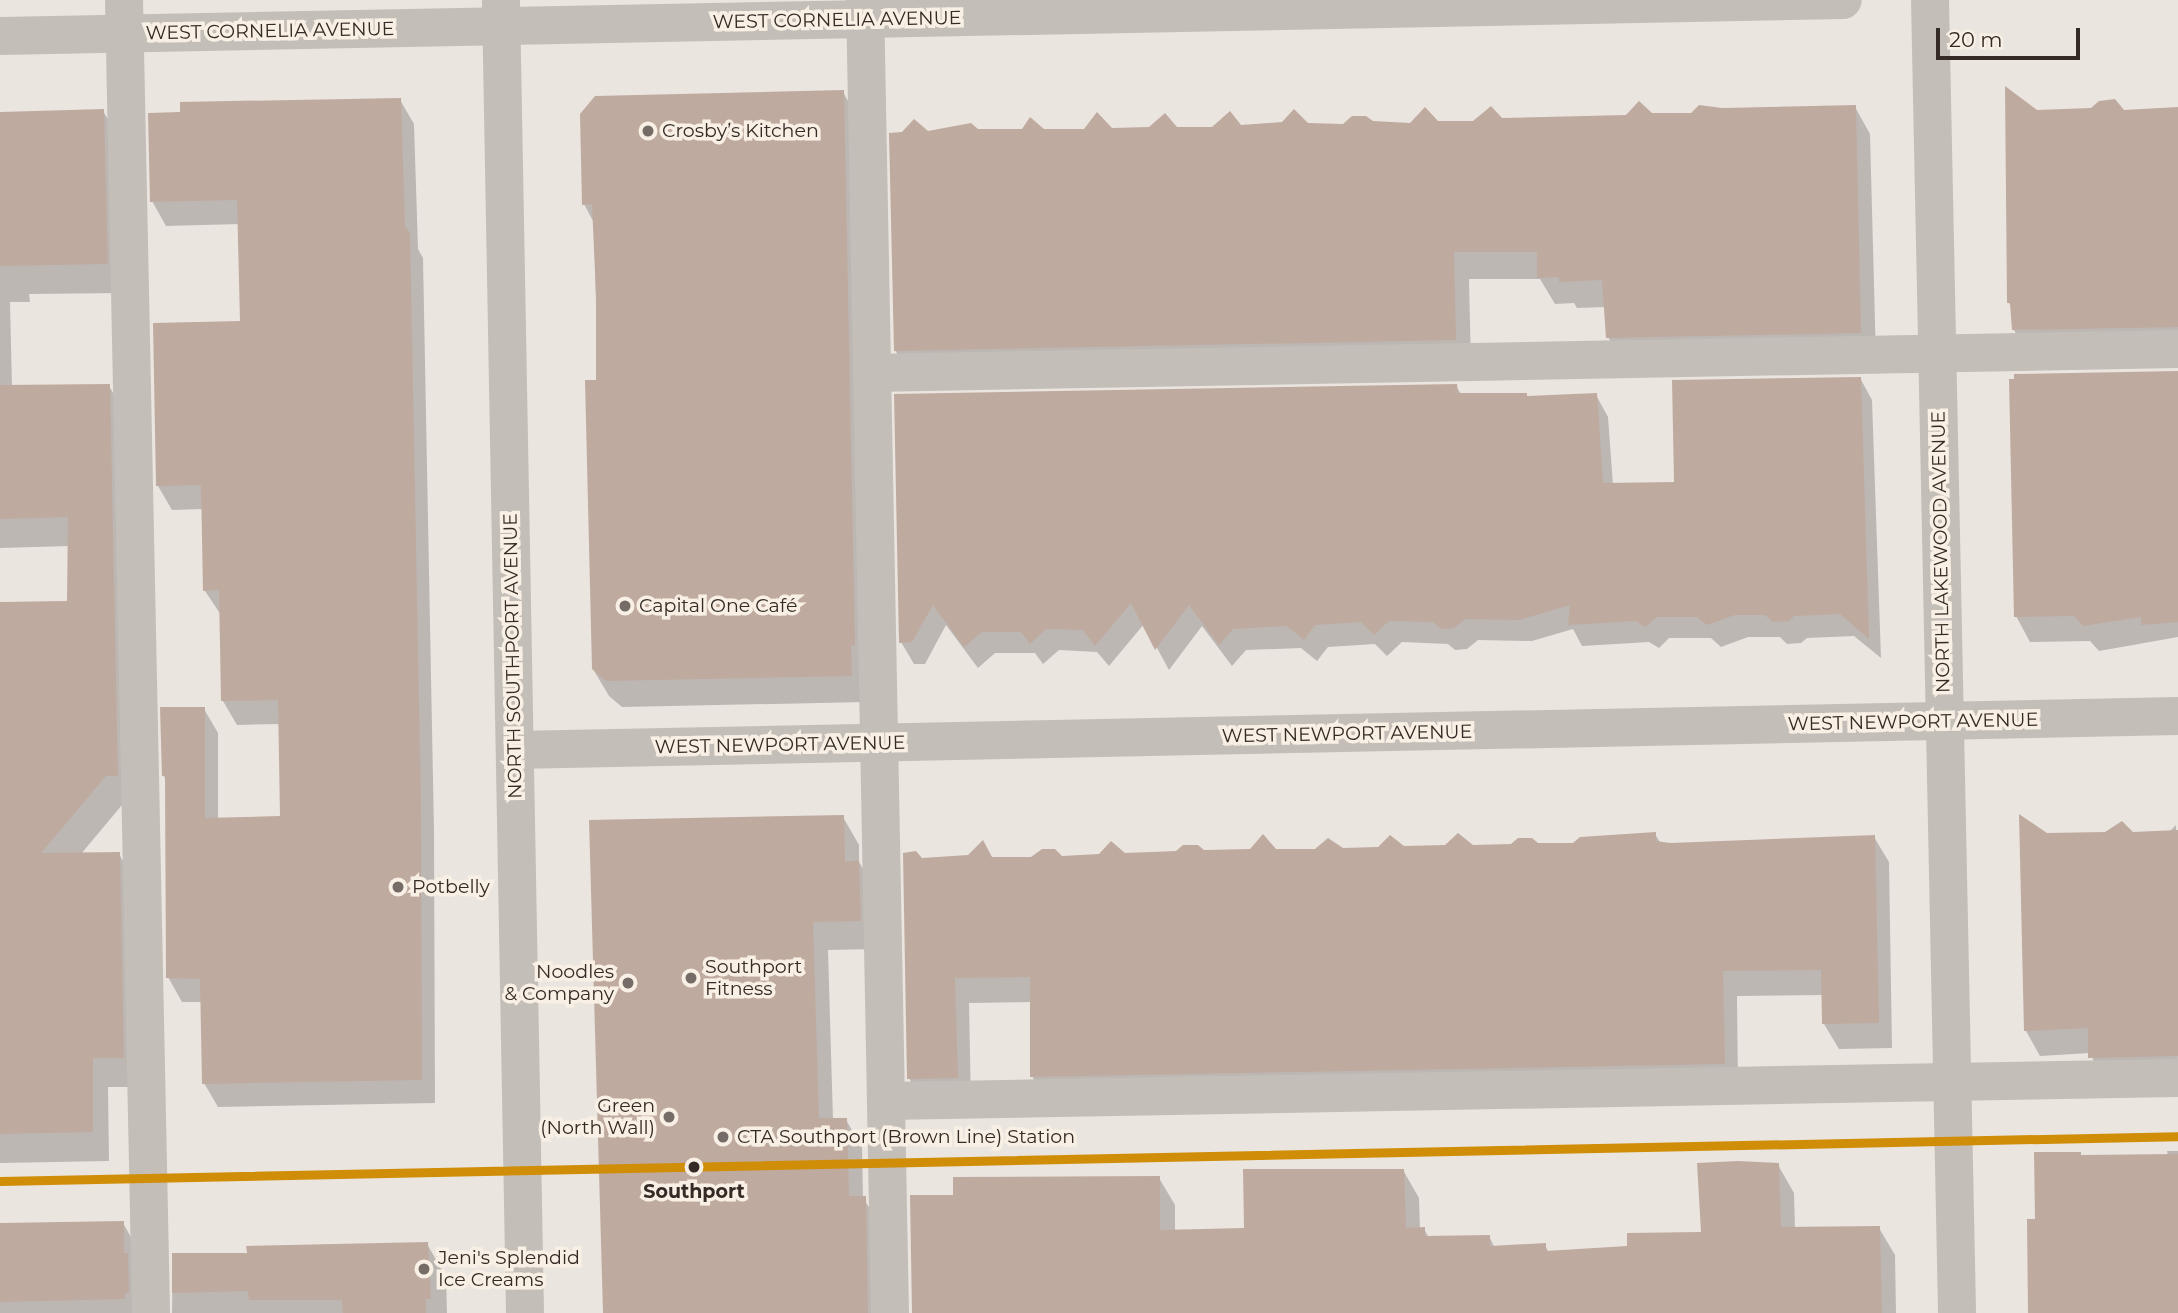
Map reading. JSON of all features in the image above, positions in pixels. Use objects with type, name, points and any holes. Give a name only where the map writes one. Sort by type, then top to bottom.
[{"type":"street","name":"WEST CORNELIA AVENUE","points":[[0,36],[125,17],[1843,0]]},
{"type":"street","name":"NORTH LAKEWOOD AVENUE","points":[[1930,0],[1957,1313]]},
{"type":"street","points":[[865,10],[890,1313]]},
{"type":"street","name":"NORTH SOUTHPORT AVENUE","points":[[501,13],[526,1313]]},
{"type":"street","points":[[125,17],[150,1313]]},
{"type":"street","points":[[872,373],[2178,349]]},
{"type":"street","name":"WEST NEWPORT AVENUE","points":[[515,750],[2178,716]]},
{"type":"street","points":[[886,1101],[2178,1078]]},
{"type":"building","points":[[2005,86],[2037,110],[2091,108],[2099,101],[2115,99],[2124,110],[2178,107],[2178,327],[2012,330],[2010,303],[2007,303]]},
{"type":"building","points":[[844,90],[855,645],[851,646],[852,676],[606,681],[592,669],[585,380],[596,380],[596,295],[592,204],[582,205],[580,114],[595,96]]},
{"type":"building","points":[[401,98],[405,227],[410,232],[421,806],[422,1080],[202,1084],[200,979],[166,978],[165,776],[162,776],[160,707],[205,707],[205,818],[280,816],[278,700],[221,701],[219,590],[203,591],[201,485],[156,486],[153,323],[240,321],[237,200],[150,202],[148,113],[180,112],[180,102]]},
{"type":"building","points":[[1639,101],[1652,113],[1691,113],[1699,105],[1722,108],[1856,105],[1861,333],[1606,338],[1602,280],[1559,282],[1559,277],[1537,278],[1537,252],[1454,252],[1456,340],[894,351],[889,133],[902,132],[914,119],[928,131],[971,123],[978,129],[1022,129],[1030,117],[1044,129],[1084,129],[1097,112],[1112,128],[1149,127],[1165,113],[1177,127],[1212,127],[1230,111],[1241,125],[1282,122],[1294,109],[1308,123],[1343,124],[1352,116],[1366,116],[1373,121],[1410,123],[1425,107],[1438,121],[1473,121],[1491,106],[1502,118],[1626,115]]},
{"type":"building","points":[[104,109],[108,264],[0,266],[0,112]]},
{"type":"building","points":[[2178,371],[2178,622],[2141,625],[2141,617],[2083,626],[2074,616],[2014,617],[2009,379],[2014,379],[2014,374]]},
{"type":"building","points":[[1861,377],[1869,639],[1840,614],[1794,616],[1789,621],[1773,622],[1765,615],[1735,615],[1707,625],[1697,617],[1657,617],[1645,627],[1636,621],[1568,625],[1570,605],[1519,620],[1465,619],[1454,628],[1441,629],[1433,622],[1389,621],[1374,635],[1361,622],[1315,625],[1304,640],[1287,626],[1233,629],[1219,645],[1189,605],[1155,650],[1131,603],[1095,646],[1083,630],[1046,629],[1030,644],[1021,632],[982,632],[964,647],[933,605],[912,642],[899,643],[894,394],[1457,384],[1458,393],[1527,393],[1527,396],[1597,393],[1603,483],[1674,482],[1672,380]]},
{"type":"building","points":[[110,384],[118,776],[106,776],[41,853],[120,852],[124,1058],[93,1058],[93,1132],[0,1134],[0,602],[67,601],[68,517],[0,519],[0,385]]},
{"type":"building","points":[[2019,814],[2047,833],[2105,832],[2122,821],[2133,832],[2178,830],[2178,1056],[2088,1058],[2088,1028],[2024,1031]]},
{"type":"building","points":[[844,815],[845,862],[859,860],[861,921],[813,922],[819,1118],[847,1118],[849,1196],[866,1196],[868,1313],[603,1313],[589,820]]},
{"type":"building","points":[[1656,832],[1656,841],[1670,843],[1875,835],[1879,1023],[1822,1024],[1821,970],[1723,971],[1725,1064],[1030,1077],[1030,977],[955,978],[958,1078],[907,1079],[903,853],[916,851],[922,858],[968,855],[983,840],[992,857],[1031,857],[1042,849],[1055,849],[1062,856],[1099,854],[1111,841],[1125,853],[1176,851],[1183,845],[1198,845],[1204,850],[1250,849],[1263,834],[1276,849],[1315,849],[1328,838],[1343,848],[1378,847],[1390,835],[1404,846],[1445,845],[1458,833],[1473,845],[1511,844],[1518,838],[1532,838],[1538,843],[1573,843],[1580,837]]},
{"type":"building","points":[[2034,1152],[2081,1152],[2081,1155],[2178,1154],[2178,1313],[2028,1313],[2027,1219],[2035,1219]]},
{"type":"building","points":[[1697,1163],[1779,1163],[1781,1227],[1880,1226],[1882,1313],[912,1313],[910,1195],[953,1195],[953,1177],[1160,1176],[1160,1230],[1244,1228],[1243,1169],[1404,1169],[1406,1228],[1425,1227],[1425,1236],[1490,1235],[1490,1246],[1546,1243],[1546,1251],[1627,1246],[1627,1233],[1701,1232]]},
{"type":"building","points":[[124,1221],[124,1253],[128,1253],[129,1293],[125,1293],[125,1299],[0,1302],[0,1223]]},
{"type":"building","points":[[428,1242],[431,1299],[426,1299],[426,1313],[343,1313],[342,1300],[249,1300],[248,1291],[172,1293],[172,1253],[247,1253],[246,1246]]},
{"type":"transit line","points":[[0,1181],[2178,1136]]},
{"type":"place","name":"Crosby’s Kitchen","points":[[648,131]]},
{"type":"place","name":"Capital One Café","points":[[625,606]]},
{"type":"place","name":"Potbelly","points":[[398,887]]},
{"type":"place","name":"Southport Fitness","points":[[691,978]]},
{"type":"place","name":"Noodles & Company","points":[[628,983]]},
{"type":"place","name":"Green (North Wall)","points":[[669,1117]]},
{"type":"place","name":"CTA Southport (Brown Line) Station","points":[[723,1137]]},
{"type":"place","name":"Southport","points":[[694,1167]]},
{"type":"place","name":"Jeni's Splendid Ice Creams","points":[[424,1269]]}]
